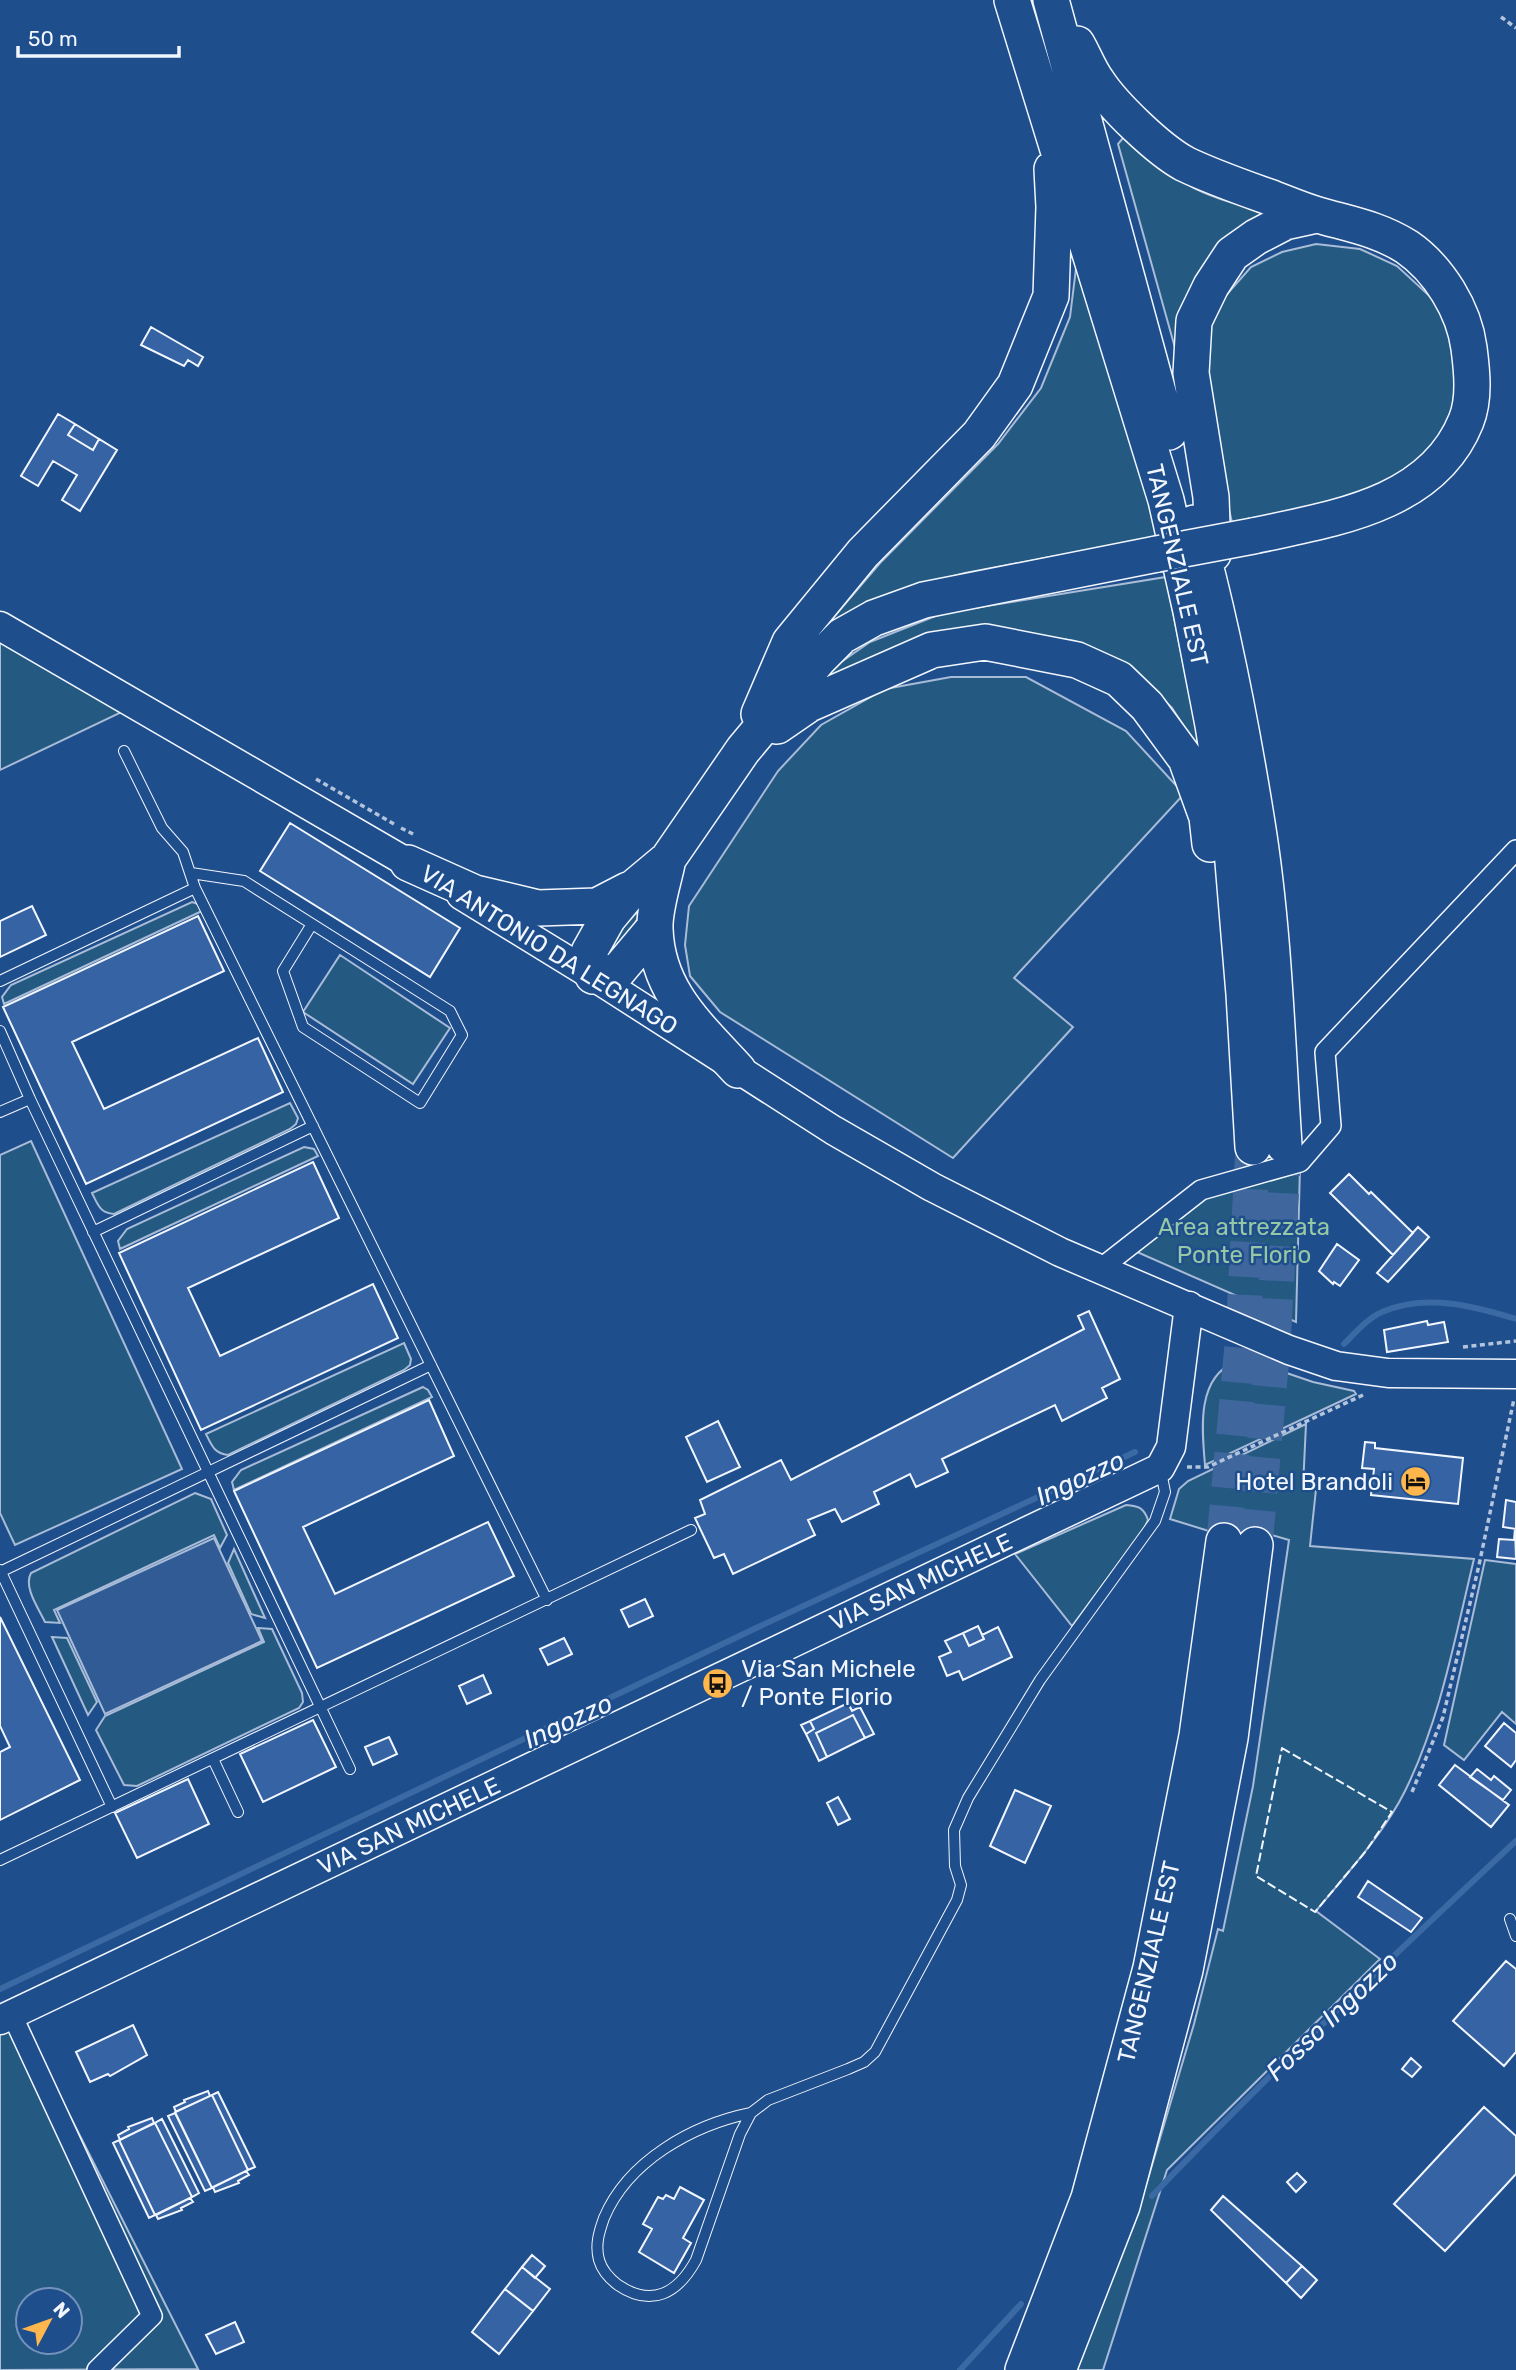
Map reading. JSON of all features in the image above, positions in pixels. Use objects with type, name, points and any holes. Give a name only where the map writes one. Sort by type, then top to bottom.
[{"type":"highway","name":"TANGENZIALE EST","points":[[1012,0],[1166,500],[1191,611],[1231,838],[1250,1076],[1268,1146],[1274,982],[1257,825],[1215,599],[1053,0]]},
{"type":"highway","points":[[655,927],[618,971],[593,976],[589,952],[608,918],[632,889],[668,859],[743,750],[818,660],[842,636],[874,618],[924,600],[1346,516],[1388,500],[1421,480],[1448,452],[1467,420],[1473,378],[1466,329],[1442,280],[1408,248],[1368,227],[1317,215],[1183,163],[1134,124],[1097,81],[1053,0]]},
{"type":"highway","points":[[743,750],[790,642],[863,553],[979,435],[1015,384],[1051,296],[1054,207],[1050,120]]},
{"type":"highway","points":[[1215,599],[1211,497],[1191,373],[1194,321],[1210,286],[1232,254],[1256,237],[1285,222],[1317,215]]},
{"type":"highway","points":[[743,750],[809,704],[932,650],[985,642],[1077,660],[1119,679],[1147,706],[1186,759],[1207,817],[1224,984],[1250,1076]]},
{"type":"highway","points":[[414,851],[475,893],[538,908],[597,906],[632,889]]},
{"type":"highway","points":[[668,859],[655,927],[660,964],[678,1004],[738,1070]]},
{"type":"highway","name":"TANGENZIALE EST","points":[[1023,2370],[1089,2198],[1152,1968],[1197,1736],[1239,1543],[1230,1738],[1185,1970],[1122,2206],[1058,2370]]},
{"type":"street","name":"VIA ANTONIO DA LEGNAGO","points":[[0,626],[414,851],[593,976],[833,1130],[932,1188],[1060,1252],[1289,1350],[1336,1366],[1388,1373],[1516,1374]]},
{"type":"street","points":[[1100,1269],[1201,1191],[1300,1162],[1331,1126],[1325,1052],[1516,850]]},
{"type":"street","points":[[1160,1468],[1171,1447],[1189,1306]]},
{"type":"street","name":"VIA SAN MICHELE","points":[[6,2018],[1160,1468]]},
{"type":"street","points":[[6,2018],[152,2316],[97,2370]]},
{"type":"lane","points":[[124,751],[162,828],[183,852],[195,888],[547,1600]]},
{"type":"lane","points":[[191,873],[244,881],[313,924],[450,1010],[462,1035],[419,1103],[303,1027],[283,971],[313,924]]},
{"type":"lane","points":[[0,981],[195,888]]},
{"type":"lane","points":[[0,1031],[93,1232],[350,1769]]},
{"type":"lane","points":[[0,1112],[30,1099]]},
{"type":"lane","points":[[93,1232],[313,1126]]},
{"type":"lane","points":[[112,1807],[0,1571],[431,1365]]},
{"type":"lane","points":[[751,2113],[740,2134],[689,2274],[672,2290],[656,2296],[642,2297],[610,2279],[599,2261],[597,2235],[610,2204],[631,2175],[671,2144],[726,2119],[751,2113],[768,2101],[864,2062],[875,2052],[957,1900],[961,1885],[955,1866],[954,1830],[968,1798],[1040,1680],[1155,1521],[1165,1492],[1160,1468]]},
{"type":"lane","points":[[0,1860],[691,1530]]},
{"type":"lane","points":[[213,1759],[238,1812]]},
{"type":"lane","points":[[1510,1919],[1516,1936]]},
{"type":"path","points":[[1501,17],[1516,28]]},
{"type":"path","points":[[307,776],[318,779],[414,851]]},
{"type":"path","points":[[1453,1348],[1516,1341]]},
{"type":"path","points":[[1160,1468],[1208,1467],[1364,1394],[1369,1389]]},
{"type":"path","points":[[1412,1792],[1443,1717],[1516,1390]]},
{"type":"green space","points":[[1123,138],[1129,138],[1168,171],[1194,188],[1230,202],[1293,219],[1262,231],[1177,355],[1118,144]]},
{"type":"green space","points":[[1079,244],[1161,542],[1056,556],[965,573],[903,590],[815,639],[880,563],[998,444],[1041,388],[1070,317]]},
{"type":"green space","points":[[1316,244],[1360,249],[1397,266],[1435,301],[1453,339],[1459,394],[1446,433],[1382,493],[1233,527],[1201,386],[1203,341],[1220,302],[1251,267],[1282,252]]},
{"type":"green space","points":[[1166,577],[1201,753],[1172,708],[1132,669],[1075,641],[996,630],[814,689],[831,669],[870,642],[943,613]]},
{"type":"green space","points":[[0,638],[126,710],[0,770]]},
{"type":"green space","points":[[951,677],[1026,677],[1126,731],[1184,794],[1014,978],[1073,1027],[953,1158],[720,1012],[690,976],[685,945],[689,906],[778,771],[821,725],[885,689]]},
{"type":"green space","points":[[192,902],[198,904],[202,911],[4,1004],[2,997],[11,985]]},
{"type":"green space","points":[[636,913],[639,915],[622,952],[610,957],[607,949],[609,943]]},
{"type":"green space","points":[[340,955],[450,1028],[413,1084],[303,1012]]},
{"type":"green space","points":[[290,1103],[298,1118],[290,1129],[114,1214],[102,1210],[92,1193]]},
{"type":"green space","points":[[31,1141],[182,1469],[15,1545],[0,1513],[0,1155]]},
{"type":"green space","points":[[304,1147],[314,1149],[318,1156],[120,1249],[118,1241],[127,1229]]},
{"type":"green space","name":"Area attrezzata Ponte Florio","points":[[1300,1167],[1296,1322],[1137,1252],[1202,1199]]},
{"type":"green space","points":[[404,1343],[411,1359],[410,1365],[404,1370],[228,1455],[216,1451],[206,1434]]},
{"type":"green space","points":[[1235,1362],[1260,1364],[1313,1382],[1354,1391],[1356,1394],[1205,1465],[1203,1421],[1208,1392],[1213,1380],[1222,1370]]},
{"type":"green space","points":[[423,1387],[432,1397],[234,1490],[232,1482],[241,1470]]},
{"type":"green space","points":[[1306,1424],[1303,1487],[1316,1489],[1310,1546],[1474,1559],[1446,1677],[1418,1763],[1387,1822],[1316,1911],[1380,1959],[1167,2170],[1103,2370],[1077,2370],[1147,2182],[1194,2024],[1218,1929],[1223,1931],[1253,1786],[1289,1540],[1268,1534],[1212,1532],[1170,1519],[1179,1489],[1188,1481]]},
{"type":"green space","points":[[195,1493],[211,1499],[227,1535],[220,1548],[214,1535],[54,1610],[60,1623],[45,1622],[30,1591],[31,1573]]},
{"type":"green space","points":[[1126,1505],[1143,1510],[1148,1520],[1144,1529],[1072,1626],[1015,1554]]},
{"type":"green space","points":[[234,1549],[265,1618],[251,1614],[228,1563]]},
{"type":"green space","points":[[1485,1560],[1516,1564],[1516,1724],[1502,1712],[1464,1760],[1444,1745]]},
{"type":"green space","points":[[258,1628],[272,1629],[302,1693],[303,1702],[299,1708],[137,1786],[124,1785],[96,1730],[105,1716],[264,1642]]},
{"type":"green space","points":[[52,1637],[67,1638],[97,1702],[88,1715]]},
{"type":"green space","points":[[0,2021],[26,2029],[198,2369],[0,2370]]},
{"type":"shaded area","points":[[214,1538],[262,1641],[105,1714],[57,1610]]},
{"type":"building","points":[[151,327],[203,357],[198,366],[188,360],[184,366],[141,345]]},
{"type":"building","points":[[58,414],[75,424],[68,435],[93,450],[99,439],[117,450],[80,511],[62,500],[77,475],[53,461],[38,486],[21,476]]},
{"type":"building","points":[[75,424],[99,439],[93,450],[68,435]]},
{"type":"building","points":[[290,823],[460,928],[430,977],[260,871]]},
{"type":"building","points":[[32,906],[46,935],[0,957],[0,921]]},
{"type":"building","points":[[198,916],[224,971],[72,1042],[104,1109],[258,1038],[283,1092],[86,1184],[3,1007]]},
{"type":"building","points":[[313,1162],[339,1218],[188,1288],[220,1356],[373,1284],[398,1338],[201,1430],[119,1253]]},
{"type":"building","points":[[1349,1174],[1413,1233],[1393,1255],[1330,1193]]},
{"type":"building","points":[[1418,1227],[1429,1237],[1388,1282],[1377,1273]]},
{"type":"building","points":[[1337,1244],[1359,1260],[1340,1286],[1334,1282],[1333,1284],[1319,1271]]},
{"type":"building","points":[[1089,1311],[1120,1379],[1102,1388],[1107,1398],[1062,1421],[1055,1405],[942,1459],[948,1472],[916,1487],[910,1474],[874,1492],[879,1504],[842,1522],[835,1509],[808,1520],[815,1535],[733,1574],[724,1554],[714,1558],[695,1518],[705,1514],[700,1500],[781,1460],[791,1480],[1084,1329],[1078,1316]]},
{"type":"building","points":[[1427,1321],[1428,1325],[1444,1322],[1448,1342],[1387,1352],[1384,1330]]},
{"type":"building","points":[[429,1400],[454,1456],[303,1527],[335,1594],[488,1522],[514,1576],[317,1668],[234,1491]]},
{"type":"building","points":[[718,1421],[740,1467],[707,1482],[686,1437]]},
{"type":"building","name":"Hotel Brandoli","points":[[1365,1442],[1375,1443],[1375,1448],[1463,1458],[1458,1504],[1371,1495],[1374,1469],[1362,1468]]},
{"type":"building","points":[[1506,1500],[1516,1502],[1516,1529],[1503,1527]]},
{"type":"building","points":[[1515,1528],[1516,1559],[1497,1557],[1499,1539],[1514,1540]]},
{"type":"building","points":[[645,1599],[653,1616],[629,1627],[621,1610]]},
{"type":"building","points":[[0,1617],[80,1780],[0,1820],[0,1752],[10,1747],[0,1726]]},
{"type":"building","points":[[978,1626],[984,1639],[969,1646],[963,1633]]},
{"type":"building","points":[[998,1627],[1012,1657],[963,1680],[959,1671],[947,1676],[939,1657],[951,1652],[945,1641],[963,1633],[969,1646],[984,1639],[982,1635]]},
{"type":"building","points":[[564,1638],[572,1654],[548,1665],[540,1649]]},
{"type":"building","points":[[483,1675],[491,1693],[467,1704],[459,1686]]},
{"type":"building","points":[[856,1698],[860,1707],[852,1711],[848,1703]]},
{"type":"building","points":[[848,1703],[852,1711],[860,1707],[874,1734],[865,1738],[853,1715],[816,1733],[827,1757],[819,1761],[806,1734],[814,1729],[810,1721]]},
{"type":"building","points":[[853,1715],[865,1738],[827,1757],[816,1733]]},
{"type":"building","points":[[313,1720],[336,1767],[263,1802],[240,1754]]},
{"type":"building","points":[[810,1721],[814,1729],[806,1734],[801,1725]]},
{"type":"building","points":[[1504,1723],[1516,1733],[1516,1760],[1511,1767],[1485,1746]]},
{"type":"building","points":[[389,1737],[397,1754],[373,1765],[365,1747]]},
{"type":"building","points":[[1455,1765],[1509,1805],[1491,1827],[1439,1785]]},
{"type":"building","points":[[1477,1769],[1491,1780],[1494,1776],[1511,1790],[1503,1800],[1470,1777]]},
{"type":"building","points":[[188,1779],[209,1824],[137,1858],[115,1813]]},
{"type":"building","points":[[1015,1790],[1051,1806],[1025,1863],[990,1846]]},
{"type":"building","points":[[838,1797],[850,1819],[838,1825],[827,1803]]},
{"type":"building","points":[[1368,1881],[1422,1918],[1411,1932],[1358,1897]]},
{"type":"building","points":[[1506,1961],[1516,1969],[1516,2052],[1504,2066],[1453,2021]]},
{"type":"building","points":[[133,2025],[147,2055],[110,2076],[108,2074],[90,2082],[76,2052]]},
{"type":"building","points":[[1411,2058],[1421,2067],[1412,2077],[1402,2069]]},
{"type":"building","points":[[208,2091],[210,2096],[176,2112],[174,2107],[185,2102],[184,2100]]},
{"type":"building","points":[[218,2092],[255,2167],[248,2170],[212,2095]]},
{"type":"building","points":[[212,2095],[248,2170],[212,2188],[175,2112]]},
{"type":"building","points":[[1484,2107],[1516,2136],[1516,2174],[1445,2251],[1394,2204]]},
{"type":"building","points":[[175,2113],[212,2188],[205,2191],[168,2116]]},
{"type":"building","points":[[152,2118],[154,2123],[120,2140],[118,2135],[129,2129],[128,2127]]},
{"type":"building","points":[[162,2119],[199,2193],[192,2197],[155,2123]]},
{"type":"building","points":[[155,2123],[192,2197],[155,2215],[119,2140]]},
{"type":"building","points":[[119,2140],[155,2215],[149,2218],[113,2143]]},
{"type":"building","points":[[246,2171],[249,2175],[238,2181],[239,2183],[215,2192],[213,2187]]},
{"type":"building","points":[[1297,2173],[1306,2182],[1296,2192],[1287,2182]]},
{"type":"building","points":[[680,2187],[704,2200],[683,2238],[691,2243],[674,2273],[639,2252],[652,2229],[643,2224],[658,2197],[663,2199],[666,2195],[674,2199]]},
{"type":"building","points":[[1223,2196],[1302,2266],[1286,2283],[1211,2210]]},
{"type":"building","points":[[190,2198],[193,2202],[181,2208],[182,2210],[158,2219],[156,2215]]},
{"type":"building","points":[[532,2255],[545,2266],[535,2278],[522,2267]]},
{"type":"building","points":[[1302,2266],[1317,2280],[1301,2298],[1286,2283]]},
{"type":"building","points":[[522,2267],[550,2289],[533,2311],[505,2289]]},
{"type":"building","points":[[505,2289],[533,2311],[499,2354],[472,2332]]},
{"type":"building","points":[[235,2322],[244,2342],[216,2354],[206,2335]]},
{"type":"waterway","points":[[1344,1344],[1362,1326],[1382,1312],[1415,1303],[1449,1303],[1516,1319]]},
{"type":"waterway","name":"Ingozzo","points":[[0,1989],[754,1629],[1135,1452]]},
{"type":"waterway","name":"Fosso Ingozzo","points":[[1152,2196],[1286,2060],[1516,1841]]},
{"type":"waterway","name":"Fosso Ingozzo","points":[[960,2370],[1021,2304]]},
{"type":"tunnel","points":[[1255,1545],[1273,1345],[1284,1145]]},
{"type":"tunnel","points":[[1224,1541],[1243,1334],[1253,1147]]},
{"type":"fence","points":[[1282,1748],[1392,1812],[1366,1851],[1315,1912],[1256,1876],[1282,1748]]},
{"type":"place","name":"Hotel Brandoli","points":[[1416,1482]]},
{"type":"place","name":"Via San Michele / Ponte Florio","points":[[718,1683]]}]
